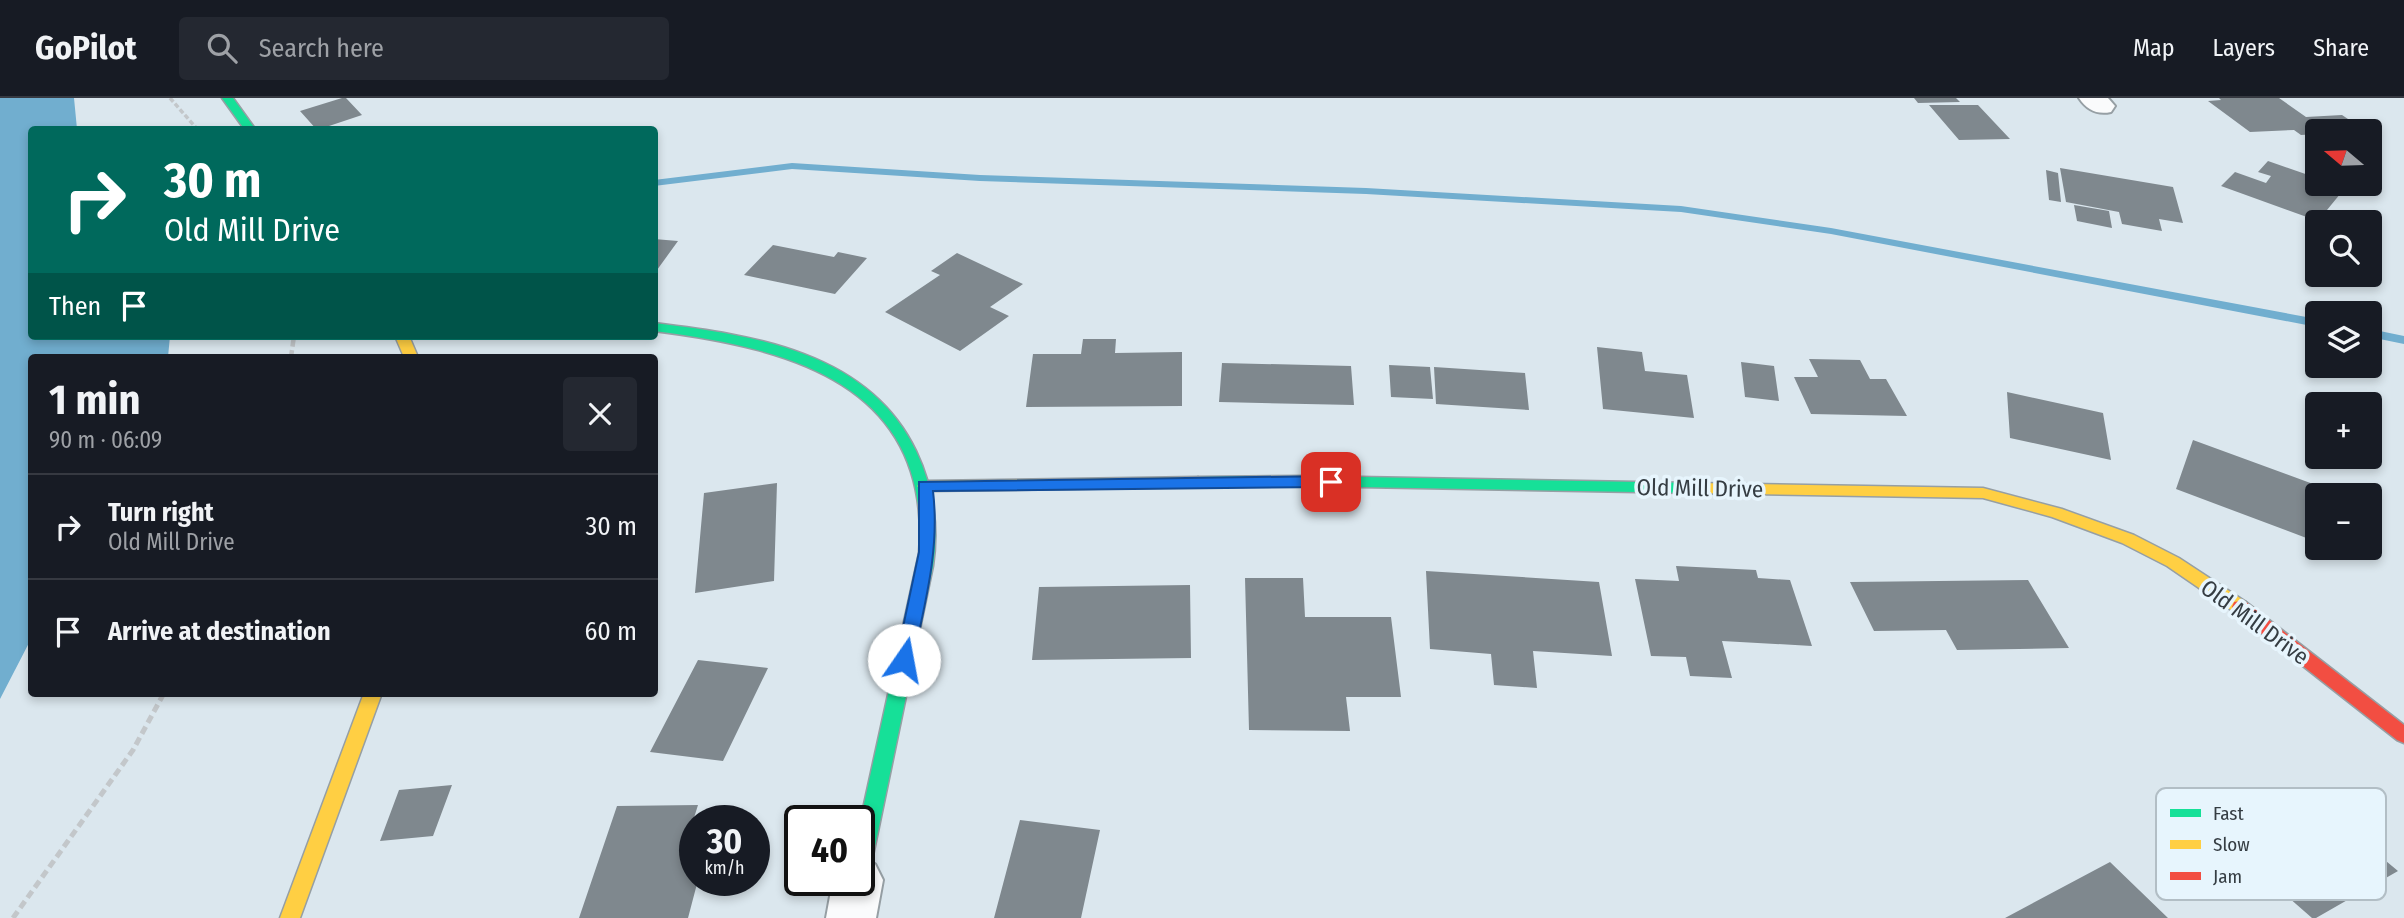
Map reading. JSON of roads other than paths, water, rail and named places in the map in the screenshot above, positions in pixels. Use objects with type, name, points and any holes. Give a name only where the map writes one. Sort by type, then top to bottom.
[{"type":"street","points":[[227,98],[248,126]]},
{"type":"street","points":[[658,327],[712,331],[764,341],[811,357],[851,379],[883,406],[907,438],[925,486],[929,523],[927,552],[874,805]]},
{"type":"street","name":"Old Mill Drive","points":[[925,486],[1304,481],[1983,493],[2050,510],[2118,535],[2172,561],[2238,605],[2404,735]]},
{"type":"street","points":[[290,918],[372,697]]},
{"type":"street","points":[[851,918],[855,896]]},
{"type":"water","points":[[0,98],[74,98],[77,126],[28,126],[28,340],[170,340],[168,354],[28,354],[28,645],[0,699]]},
{"type":"waterway","points":[[658,183],[792,166],[980,178],[1366,191],[1681,209],[1831,231],[2305,321]]},
{"type":"waterway","points":[[2382,335],[2404,340]]}]
